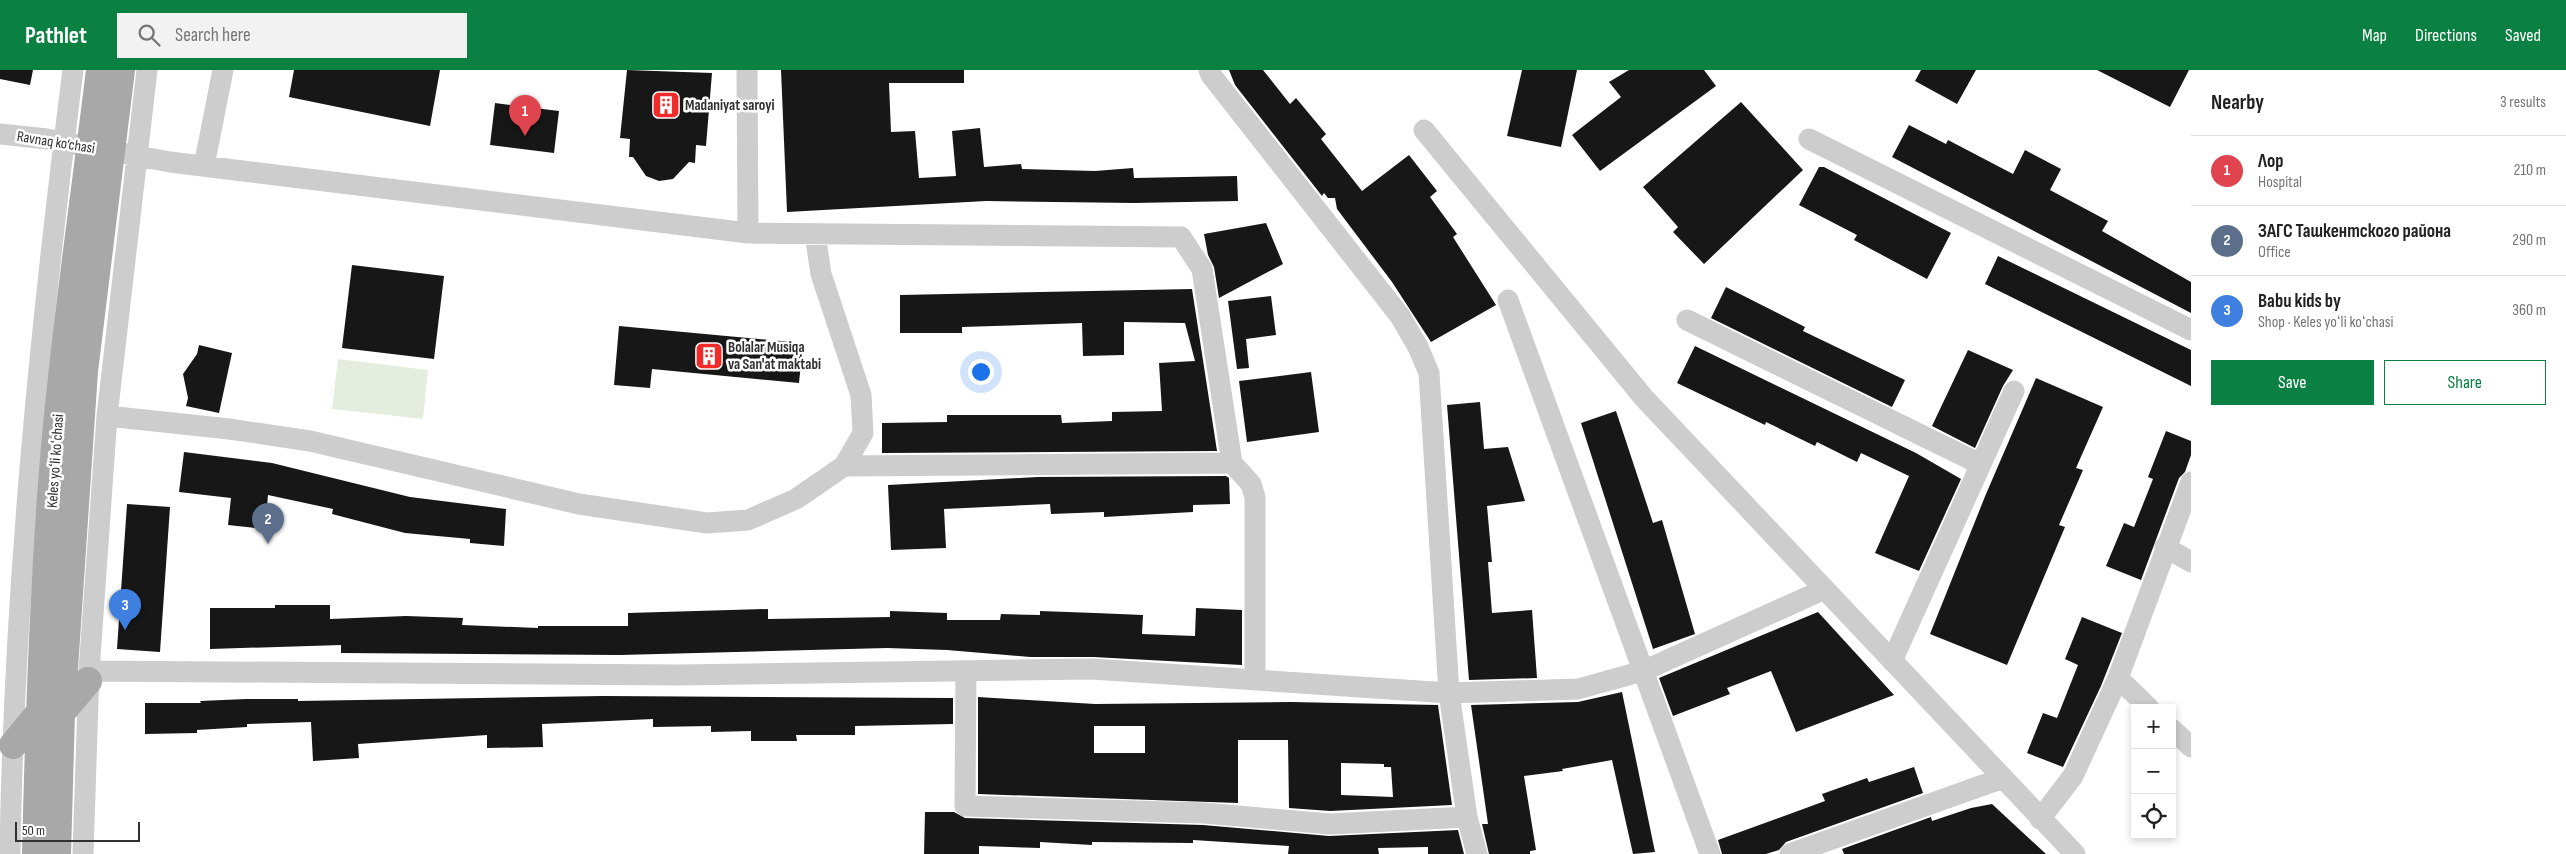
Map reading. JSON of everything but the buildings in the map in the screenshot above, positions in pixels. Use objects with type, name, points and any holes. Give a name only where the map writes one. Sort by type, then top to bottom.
[{"type":"main road","name":"Keles yoʻli koʻchasi","points":[[100,70],[100,149]]},
{"type":"main road","name":"Keles yoʻli koʻchasi","points":[[57,854],[51,712],[53,472],[63,367],[100,149],[121,70]]},
{"type":"main road","points":[[13,745],[89,676]]},
{"type":"main road","name":"Keles yoʻli koʻchasi","points":[[36,854],[51,712]]},
{"type":"street","name":"Keles yoʻli koʻchasi","points":[[73,70],[100,149],[107,416],[89,676],[82,854]]},
{"type":"street","name":"Keles yoʻli koʻchasi","points":[[10,854],[13,745],[24,533],[100,149],[147,70]]},
{"type":"street","points":[[204,166],[223,70]]},
{"type":"street","points":[[747,70],[748,234]]},
{"type":"street","points":[[1209,70],[1400,316],[1418,348],[1429,373],[1449,693],[1467,817],[1477,854]]},
{"type":"street","points":[[1424,130],[1644,398],[2075,854]]},
{"type":"street","name":"Ravnaq ko‘chasi","points":[[0,134],[204,166],[748,234],[1181,236],[1202,269],[1232,463]]},
{"type":"street","points":[[1809,138],[2191,330]]},
{"type":"street","points":[[107,416],[228,429],[310,441],[579,504],[707,523],[748,520],[796,499],[844,466],[863,433],[862,395],[821,274],[815,234]]},
{"type":"street","points":[[1508,300],[1710,854]]},
{"type":"street","points":[[1687,320],[1980,464]]},
{"type":"street","points":[[1892,661],[2014,390]]},
{"type":"street","points":[[844,466],[895,464],[1232,463],[1252,484],[1255,497],[1255,680]]},
{"type":"street","points":[[2040,819],[2073,776],[2118,678],[2165,547],[2191,482]]},
{"type":"street","points":[[2165,547],[2191,562]]},
{"type":"street","points":[[89,676],[679,675],[1092,669],[1449,693],[1578,689],[1643,671],[1825,589]]},
{"type":"street","points":[[966,671],[965,806],[1204,813],[1330,824],[1467,817]]},
{"type":"street","points":[[2118,678],[2145,704]]},
{"type":"street","points":[[2176,733],[2191,747]]},
{"type":"street","points":[[1790,854],[2003,778]]},
{"type":"green space","points":[[338,359],[428,370],[423,419],[332,409]]},
{"type":"place","name":"Madaniyat saroyi","points":[[666,105]]},
{"type":"place","name":"Лор","points":[[525,136]]},
{"type":"place","name":"Bolalar Musiqa va San'at maktabi","points":[[709,356]]},
{"type":"place","name":"ЗАГС Ташкентского района","points":[[268,544]]},
{"type":"place","name":"Babu kids by","points":[[125,630]]}]
